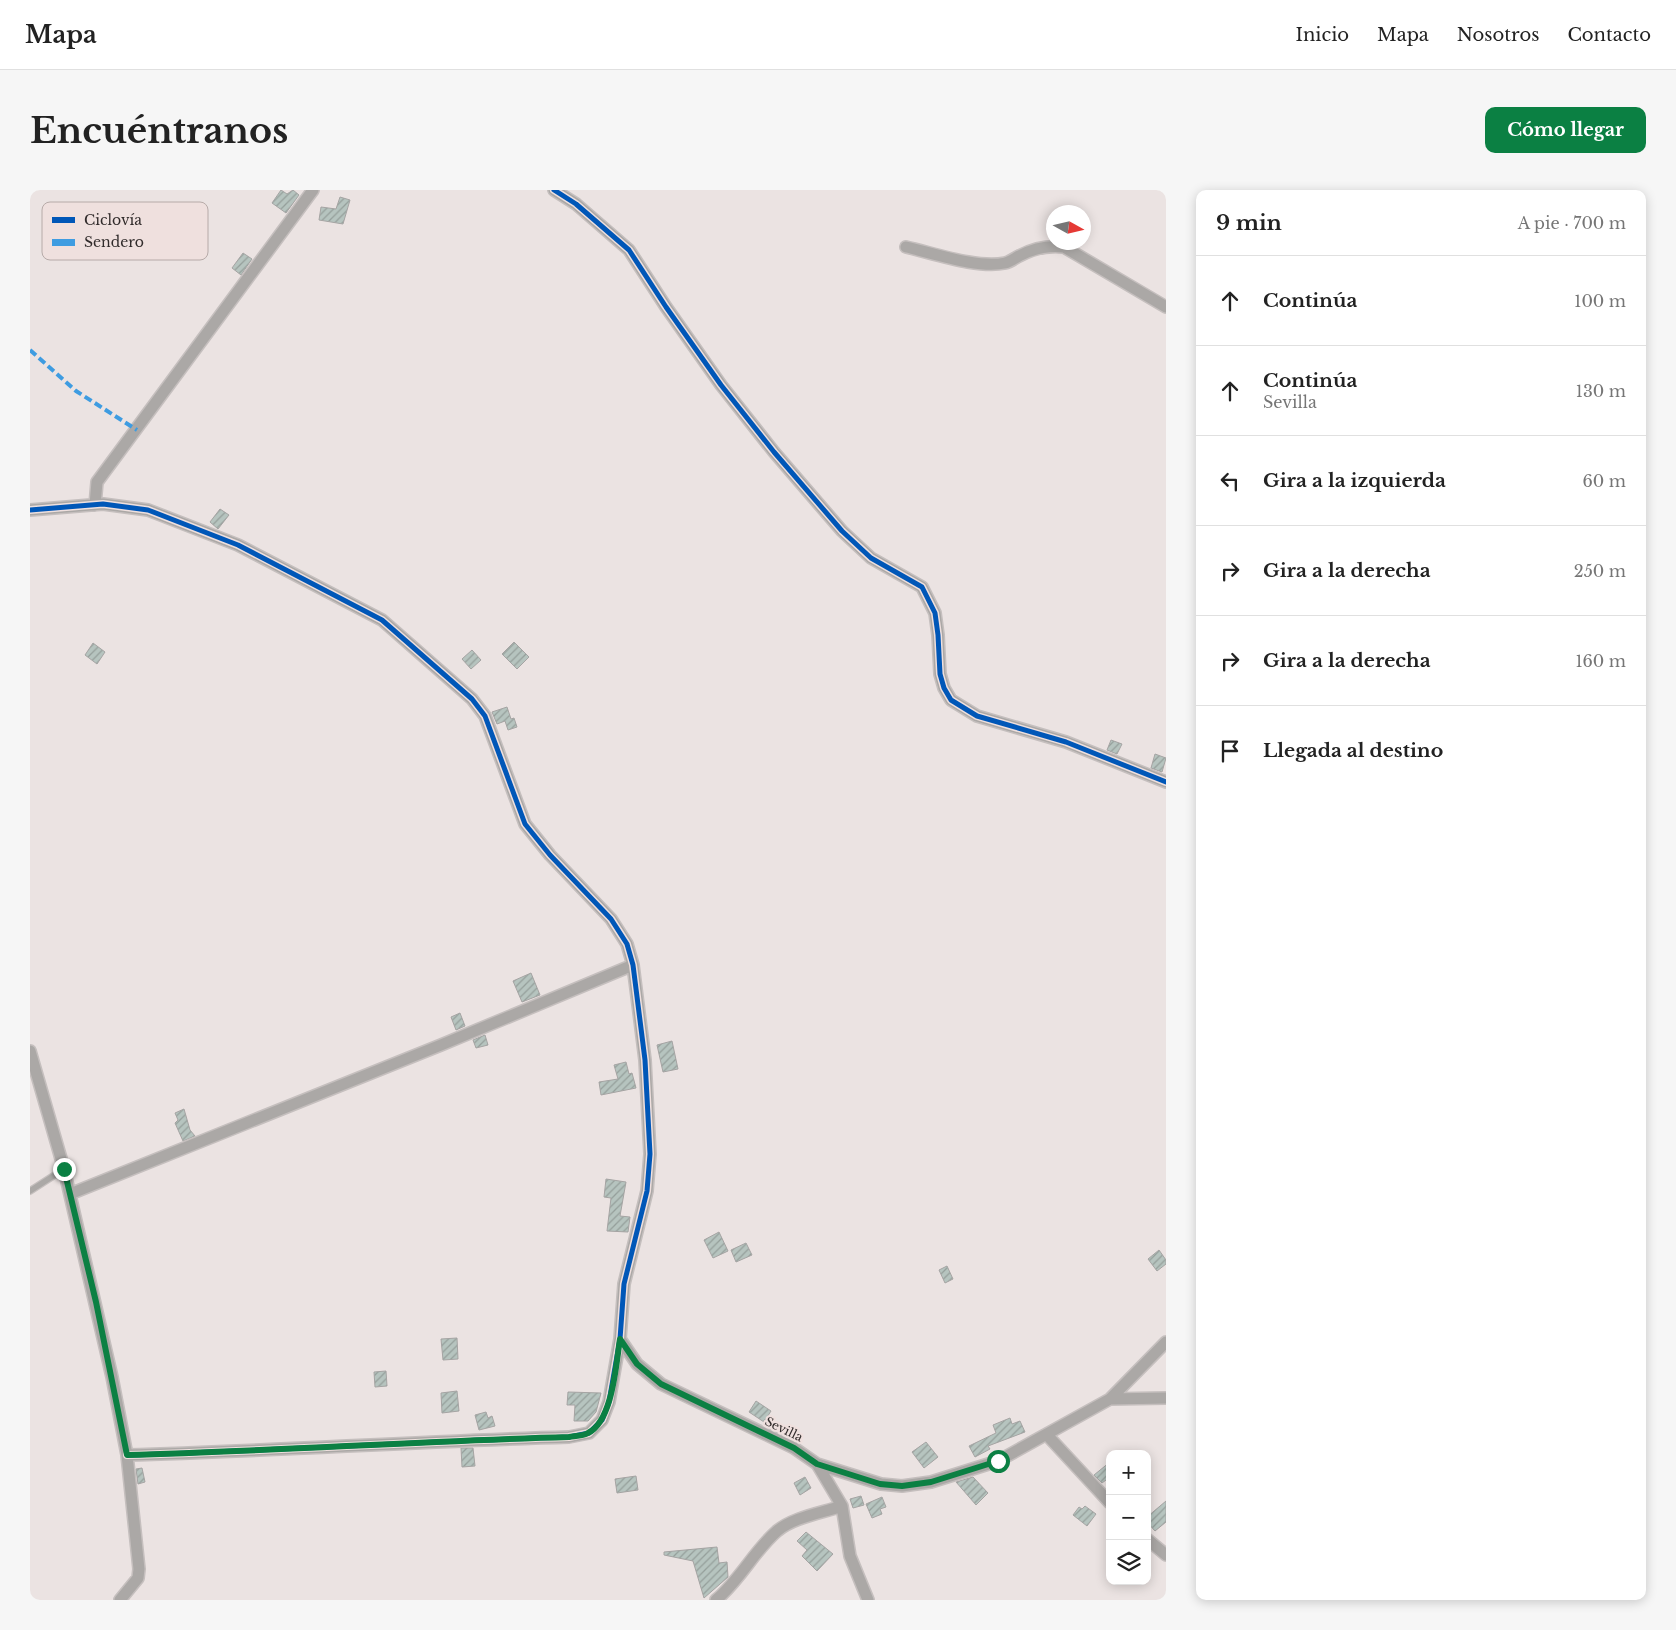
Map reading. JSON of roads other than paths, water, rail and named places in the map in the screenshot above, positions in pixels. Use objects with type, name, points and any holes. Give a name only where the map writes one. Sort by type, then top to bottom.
[{"type":"street","points":[[95,505],[97,482],[313,190]]},
{"type":"street","points":[[554,190],[604,226],[629,250],[666,308],[721,384],[774,452],[842,531],[871,558],[922,587],[935,613],[940,674],[944,688],[951,700],[977,716],[1066,742],[1166,782]]},
{"type":"street","points":[[906,247],[942,257],[983,263],[1006,263],[1022,254],[1051,246],[1064,247],[1166,307]]},
{"type":"street","points":[[30,510],[95,505],[148,510],[238,545],[382,620],[472,699],[485,716],[525,824],[550,855],[611,919],[627,944],[633,965],[645,1060],[650,1154],[647,1191],[624,1284],[620,1339],[609,1402],[602,1420],[589,1433],[569,1437],[416,1441],[250,1452],[127,1455]]},
{"type":"street","points":[[70,1194],[441,1045],[633,965]]},
{"type":"street","points":[[30,1051],[64,1169],[100,1321],[127,1455],[139,1569],[138,1578],[120,1600]]},
{"type":"street","name":"Sevilla","points":[[620,1339],[637,1364],[661,1384],[794,1448],[817,1464],[842,1506],[850,1556],[868,1600]]},
{"type":"street","points":[[817,1464],[880,1484],[902,1486],[931,1482],[998,1461],[1110,1399],[1166,1342]]},
{"type":"street","points":[[1110,1399],[1166,1398]]},
{"type":"street","points":[[1047,1435],[1106,1498]]},
{"type":"street","points":[[716,1600],[730,1588],[779,1530],[792,1522],[842,1506]]},
{"type":"street","points":[[1148,1540],[1166,1555]]},
{"type":"lane","points":[[30,1191],[64,1169]]}]
